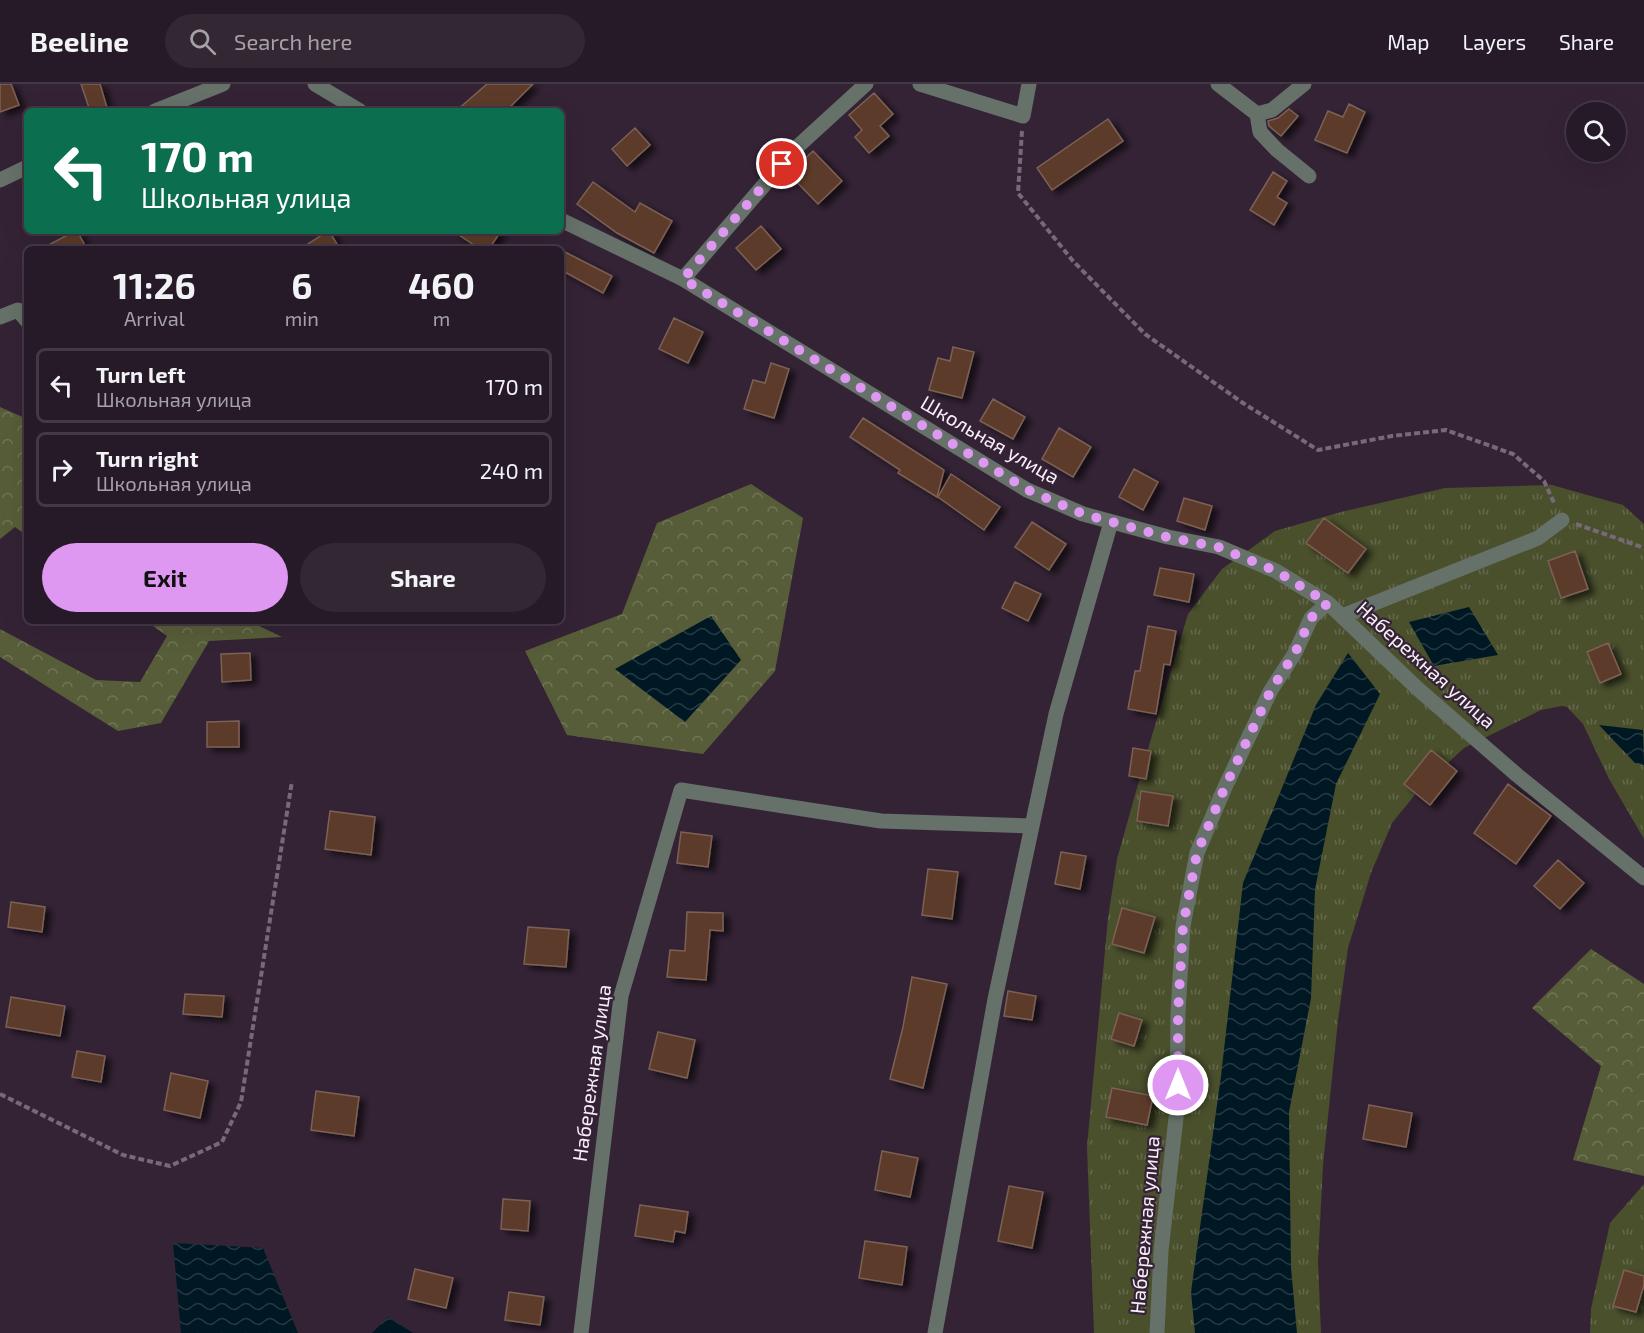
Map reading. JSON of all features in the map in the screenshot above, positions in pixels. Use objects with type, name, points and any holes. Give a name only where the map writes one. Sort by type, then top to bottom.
[{"type":"street","points":[[163,108],[223,84]]},
{"type":"street","points":[[315,84],[355,108]]},
{"type":"street","points":[[683,279],[796,147],[866,84]]},
{"type":"street","points":[[920,84],[1023,116],[1029,84]]},
{"type":"street","points":[[1218,84],[1257,114],[1260,132],[1277,150],[1309,176]]},
{"type":"street","points":[[1257,114],[1272,110],[1304,84]]},
{"type":"street","points":[[0,180],[24,168]]},
{"type":"street","name":"Школьная улица","points":[[564,221],[683,279],[1028,490],[1083,514],[1167,537],[1218,547],[1276,571],[1328,603]]},
{"type":"street","points":[[0,317],[18,309],[24,317]]},
{"type":"street","points":[[1342,616],[1538,538],[1562,520]]},
{"type":"street","points":[[935,1333],[995,999],[1056,714],[1111,522]]},
{"type":"street","name":"Набережная улица","points":[[1157,1333],[1161,1251],[1177,1109],[1178,1013],[1183,926],[1197,853],[1271,690],[1295,653],[1311,618],[1328,603],[1418,689],[1517,775],[1644,878]]},
{"type":"street","name":"Набережная улица","points":[[581,1333],[621,996],[681,790],[881,821],[1032,826]]},
{"type":"path","points":[[1023,116],[1018,193],[1074,261],[1145,334],[1243,403],[1318,450],[1392,436],[1446,430],[1513,454],[1544,481],[1562,520],[1644,548]]},
{"type":"path","points":[[0,1094],[123,1155],[170,1166],[222,1142],[241,1102],[292,781]]},
{"type":"green space","points":[[0,407],[24,418],[24,534],[15,527],[0,539]]},
{"type":"green space","points":[[751,484],[803,518],[775,671],[703,754],[567,735],[525,651],[622,614],[657,523]]},
{"type":"green space","points":[[1552,485],[1623,505],[1644,524],[1644,839],[1609,779],[1583,724],[1567,707],[1541,710],[1464,748],[1418,791],[1392,823],[1371,873],[1348,948],[1323,1165],[1318,1262],[1321,1333],[1094,1333],[1087,1147],[1108,918],[1117,859],[1188,614],[1222,569],[1275,531],[1341,512],[1445,488]]},
{"type":"green space","points":[[150,624],[255,624],[282,637],[209,641],[161,723],[118,731],[0,657],[0,629],[96,680],[140,682],[167,636]]},
{"type":"green space","points":[[1591,949],[1644,984],[1644,1176],[1573,1160],[1601,1066],[1532,1008]]},
{"type":"green space","points":[[1644,1184],[1644,1333],[1590,1333],[1591,1309],[1610,1223]]},
{"type":"water","points":[[1469,607],[1498,655],[1434,666],[1409,622]]},
{"type":"water","points":[[711,616],[741,660],[685,722],[615,669]]},
{"type":"water","points":[[1348,653],[1380,694],[1336,784],[1315,889],[1311,998],[1289,1112],[1291,1268],[1297,1333],[1195,1333],[1191,1292],[1221,1076],[1243,883],[1316,705]]},
{"type":"water","points":[[1599,725],[1643,730],[1644,765],[1635,763]]},
{"type":"water","points":[[173,1243],[263,1248],[298,1333],[181,1333]]},
{"type":"water","points":[[388,1317],[413,1333],[372,1333]]},
{"type":"building","points":[[0,84],[11,84],[19,105],[0,112]]},
{"type":"building","points":[[81,84],[100,84],[107,108],[89,108]]},
{"type":"building","points":[[487,84],[533,84],[509,108],[459,108]]},
{"type":"building","points":[[874,93],[893,114],[880,126],[889,136],[869,153],[855,137],[862,130],[849,115]]},
{"type":"building","points":[[1349,104],[1365,112],[1347,153],[1315,140],[1328,111],[1343,117]]},
{"type":"building","points":[[1289,109],[1298,116],[1281,136],[1269,126],[1268,121],[1278,118]]},
{"type":"building","points":[[1108,119],[1123,141],[1052,190],[1037,168]]},
{"type":"building","points":[[635,128],[650,145],[627,166],[612,149]]},
{"type":"building","points":[[813,151],[842,181],[818,204],[789,174]]},
{"type":"building","points":[[1273,172],[1287,181],[1277,197],[1287,203],[1274,225],[1250,210]]},
{"type":"building","points":[[593,182],[635,212],[640,203],[672,221],[654,253],[617,233],[577,204]]},
{"type":"building","points":[[761,226],[781,249],[756,270],[736,248]]},
{"type":"building","points":[[69,234],[79,234],[85,246],[47,246]]},
{"type":"building","points":[[323,234],[331,234],[338,246],[305,246]]},
{"type":"building","points":[[458,234],[499,234],[491,246],[476,246]]},
{"type":"building","points":[[564,252],[612,276],[603,293],[564,272]]},
{"type":"building","points":[[674,318],[703,332],[688,363],[659,349]]},
{"type":"building","points":[[953,347],[974,352],[962,398],[929,390],[938,358],[950,361]]},
{"type":"building","points":[[771,363],[789,369],[774,418],[744,409],[753,380],[765,383]]},
{"type":"building","points":[[993,399],[1025,417],[1013,439],[980,421]]},
{"type":"building","points":[[863,418],[944,470],[937,497],[898,473],[900,470],[850,437]]},
{"type":"building","points":[[1059,428],[1091,447],[1073,477],[1042,459]]},
{"type":"building","points":[[1134,469],[1158,482],[1143,510],[1119,497]]},
{"type":"building","points":[[951,474],[1000,507],[984,530],[938,497]]},
{"type":"building","points":[[1184,498],[1212,506],[1205,530],[1177,521]]},
{"type":"building","points":[[1324,518],[1366,549],[1348,573],[1306,543]]},
{"type":"building","points":[[1032,522],[1066,544],[1049,570],[1015,547]]},
{"type":"building","points":[[1575,551],[1588,589],[1561,598],[1548,561]]},
{"type":"building","points":[[1160,568],[1194,574],[1189,602],[1154,595]]},
{"type":"building","points":[[1015,582],[1041,594],[1028,621],[1002,608]]},
{"type":"building","points":[[1148,626],[1176,631],[1170,665],[1164,664],[1156,714],[1128,709],[1135,671],[1140,671]]},
{"type":"building","points":[[1608,643],[1621,674],[1600,683],[1587,652]]},
{"type":"building","points":[[250,653],[251,680],[222,682],[221,654]]},
{"type":"building","points":[[239,721],[239,747],[207,747],[207,722]]},
{"type":"building","points":[[1133,748],[1151,751],[1146,779],[1129,776]]},
{"type":"building","points":[[1431,750],[1457,771],[1430,805],[1404,784]]},
{"type":"building","points":[[1508,784],[1551,816],[1516,864],[1474,833]]},
{"type":"building","points":[[1141,791],[1173,796],[1168,826],[1137,821]]},
{"type":"building","points":[[330,811],[375,817],[371,855],[325,849]]},
{"type":"building","points":[[681,832],[712,836],[708,867],[677,863]]},
{"type":"building","points":[[1061,852],[1086,856],[1080,889],[1055,884]]},
{"type":"building","points":[[1558,860],[1584,883],[1560,909],[1534,886]]},
{"type":"building","points":[[928,869],[958,872],[952,919],[922,915]]},
{"type":"building","points":[[11,902],[45,907],[42,932],[8,927]]},
{"type":"building","points":[[1122,908],[1155,917],[1144,953],[1112,944]]},
{"type":"building","points":[[687,912],[723,913],[723,931],[710,930],[706,980],[667,977],[670,950],[685,951]]},
{"type":"building","points":[[528,927],[569,930],[566,967],[524,964]]},
{"type":"building","points":[[912,977],[947,984],[923,1088],[890,1079]]},
{"type":"building","points":[[1008,991],[1036,996],[1032,1020],[1004,1016]]},
{"type":"building","points":[[185,994],[224,996],[222,1017],[183,1014]]},
{"type":"building","points":[[11,997],[65,1006],[60,1036],[6,1027]]},
{"type":"building","points":[[1119,1013],[1142,1020],[1134,1046],[1111,1039]]},
{"type":"building","points":[[658,1032],[695,1040],[687,1078],[649,1069]]},
{"type":"building","points":[[77,1051],[105,1056],[101,1082],[72,1077]]},
{"type":"building","points":[[171,1073],[208,1081],[200,1118],[164,1110]]},
{"type":"building","points":[[1112,1088],[1153,1096],[1147,1125],[1106,1117]]},
{"type":"building","points":[[316,1091],[359,1097],[354,1136],[311,1130]]},
{"type":"building","points":[[1369,1105],[1412,1113],[1406,1147],[1363,1139]]},
{"type":"building","points":[[882,1151],[918,1158],[910,1197],[875,1190]]},
{"type":"building","points":[[1009,1186],[1043,1192],[1032,1248],[998,1241]]},
{"type":"building","points":[[503,1199],[530,1201],[528,1231],[501,1229]]},
{"type":"building","points":[[640,1205],[688,1212],[685,1233],[675,1231],[673,1242],[635,1236]]},
{"type":"building","points":[[865,1241],[907,1247],[902,1285],[859,1278]]},
{"type":"building","points":[[415,1269],[453,1278],[446,1308],[408,1299]]},
{"type":"building","points":[[1624,1270],[1644,1276],[1644,1285],[1636,1312],[1613,1306]]},
{"type":"building","points":[[509,1292],[544,1297],[540,1325],[505,1320]]},
{"type":"route","points":[[782,164],[683,279],[1028,490],[1083,514],[1167,537],[1218,547],[1276,571],[1328,603],[1311,618],[1295,653],[1271,690],[1197,853],[1183,926],[1178,1013],[1178,1085]]}]
